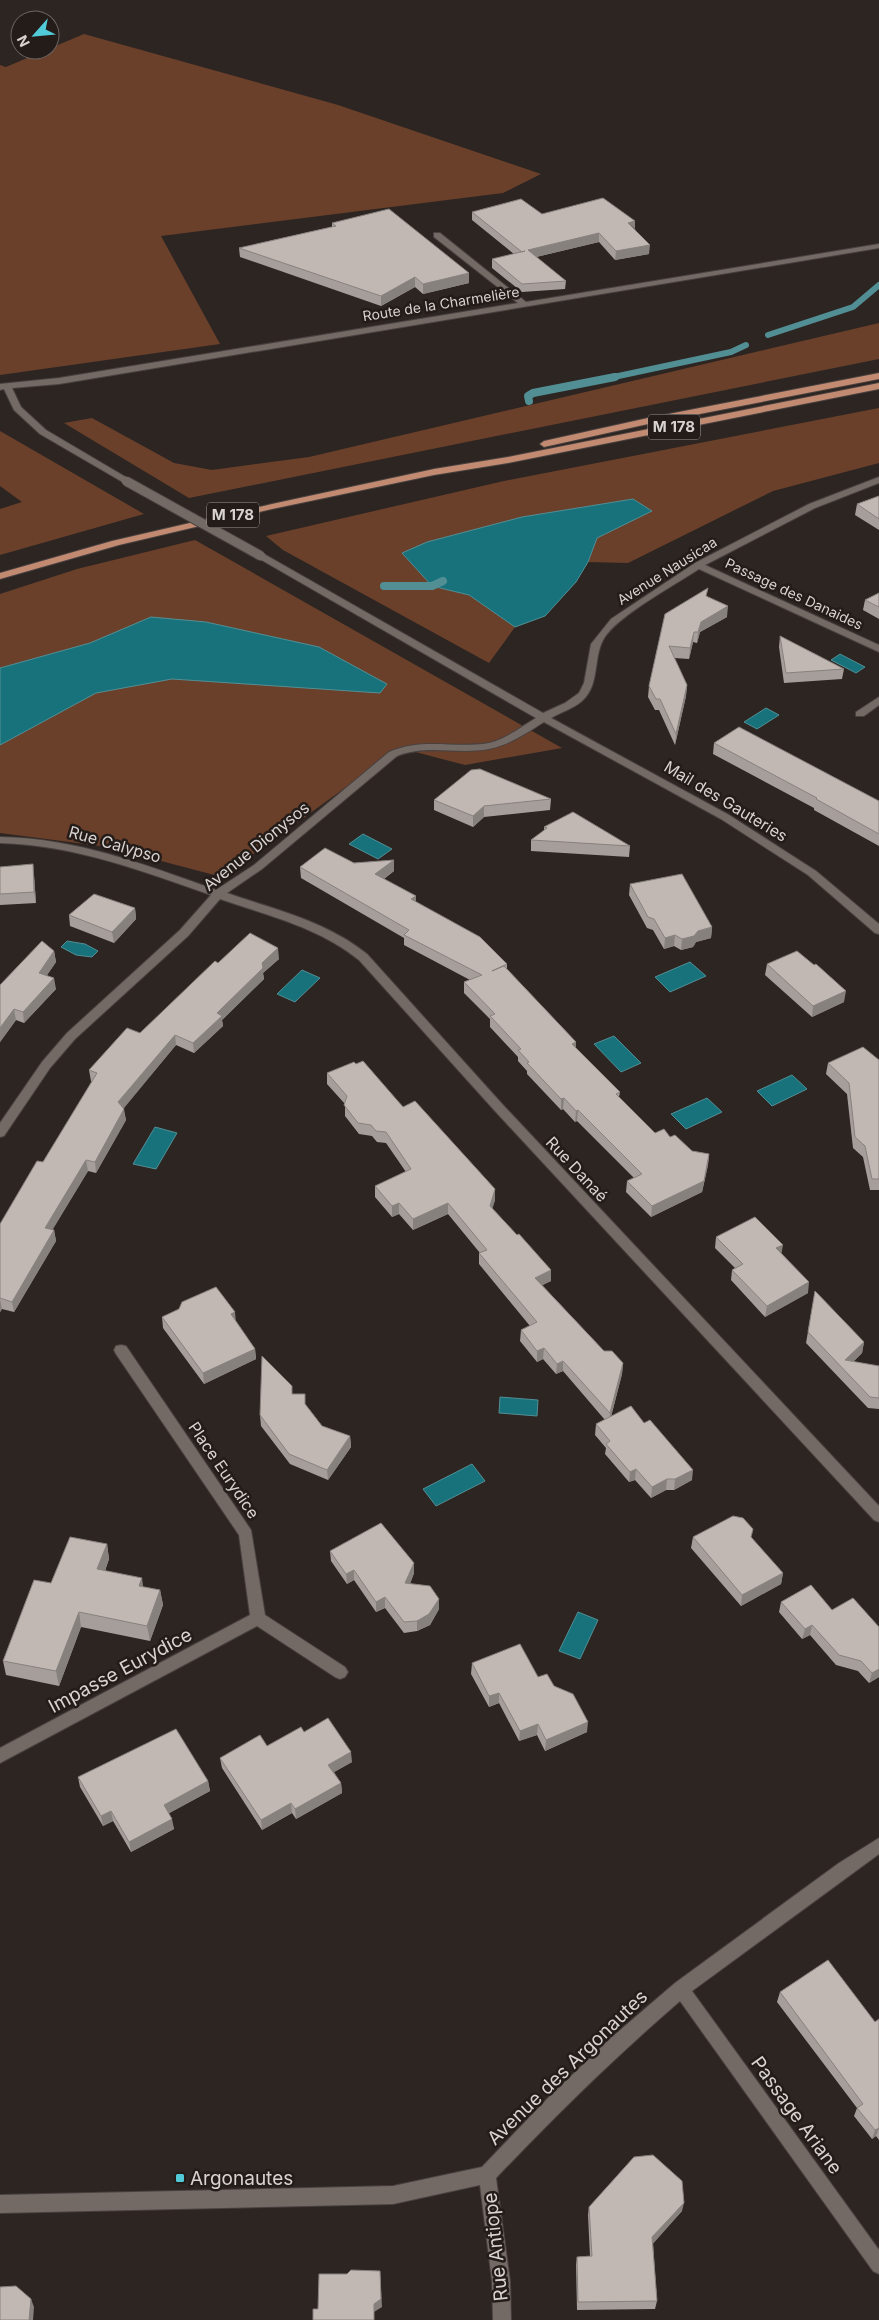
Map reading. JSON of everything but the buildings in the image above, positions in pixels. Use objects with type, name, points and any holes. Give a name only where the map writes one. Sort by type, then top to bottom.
[{"type":"main road","name":"M 178","points":[[0,576],[126,541],[255,510],[469,464],[503,453],[648,421],[879,376]]},
{"type":"main road","name":"M 178","points":[[469,464],[508,460],[879,386]]},
{"type":"street","points":[[436,234],[524,304]]},
{"type":"street","name":"Route de la Charmelière","points":[[4,387],[59,380],[879,246]]},
{"type":"street","name":"Mail des Gauteries","points":[[4,387],[17,408],[43,432],[126,482],[261,556],[544,718],[647,773],[740,827],[812,873],[879,930]]},
{"type":"street","name":"Avenue Nausicaa","points":[[544,718],[579,699],[591,680],[591,661],[595,646],[604,631],[614,621],[698,565],[812,506],[879,480]]},
{"type":"street","name":"Passage des Danaides","points":[[698,565],[879,649]]},
{"type":"street","points":[[860,714],[879,700]]},
{"type":"street","name":"Avenue Dionysos","points":[[0,1133],[46,1065],[71,1036],[184,933],[219,893],[258,868],[393,754],[403,749],[421,745],[450,747],[497,744],[519,736],[544,718]]},
{"type":"street","name":"Rue Calypso","points":[[0,840],[20,840],[70,846],[219,893]]},
{"type":"street","name":"Rue Danaé","points":[[219,893],[332,933],[363,958],[492,1101],[879,1516]]},
{"type":"street","name":"Place Eurydice","points":[[121,1350],[246,1534],[258,1618]]},
{"type":"street","points":[[258,1618],[340,1672]]},
{"type":"street","name":"Impasse Eurydice","points":[[0,1756],[258,1618]]},
{"type":"street","name":"Avenue des Argonautes","points":[[486,2175],[554,2104],[681,1989],[879,1845]]},
{"type":"street","name":"Passage Ariane","points":[[681,1989],[879,2265]]},
{"type":"street","points":[[0,2204],[393,2196],[486,2175]]},
{"type":"street","name":"Rue Antiope","points":[[486,2175],[501,2281],[502,2320]]},
{"type":"shaded area","points":[[84,34],[338,105],[541,174],[503,193],[161,236],[220,344],[0,375],[0,65],[6,67],[23,60],[60,60],[60,44]]},
{"type":"shaded area","points":[[879,323],[879,359],[189,498],[64,423],[92,418],[174,463],[212,470],[309,457]]},
{"type":"shaded area","points":[[879,408],[879,463],[773,491],[628,563],[588,562],[597,538],[651,511],[633,499],[522,517],[402,553],[432,586],[469,595],[515,627],[489,663],[283,550],[266,536],[504,481]]},
{"type":"shaded area","points":[[0,431],[144,514],[0,555],[0,509],[22,502],[0,486]]},
{"type":"shaded area","points":[[195,540],[562,748],[465,765],[400,748],[222,877],[108,847],[0,833],[0,594],[77,569]]},
{"type":"water","points":[[633,499],[652,511],[597,538],[588,562],[576,582],[545,616],[515,627],[469,595],[432,586],[402,553],[427,542],[522,517]]},
{"type":"water","points":[[151,617],[206,622],[319,647],[387,684],[380,693],[172,679],[96,693],[0,745],[0,668],[90,643]]},
{"type":"water","points":[[840,654],[865,667],[856,673],[831,660]]},
{"type":"water","points":[[766,708],[779,715],[757,729],[744,722]]},
{"type":"water","points":[[363,834],[392,849],[378,859],[349,844]]},
{"type":"water","points":[[67,941],[85,944],[98,951],[92,957],[76,955],[61,947]]},
{"type":"water","points":[[690,962],[706,976],[670,992],[655,977]]},
{"type":"water","points":[[302,970],[320,978],[295,1002],[277,994]]},
{"type":"water","points":[[614,1036],[641,1063],[621,1072],[594,1044]]},
{"type":"water","points":[[792,1075],[807,1089],[772,1106],[757,1091]]},
{"type":"water","points":[[707,1098],[722,1112],[686,1129],[671,1114]]},
{"type":"water","points":[[155,1127],[177,1133],[156,1169],[133,1164]]},
{"type":"water","points":[[500,1397],[538,1400],[537,1416],[499,1413]]},
{"type":"water","points":[[472,1464],[485,1481],[436,1506],[423,1489]]},
{"type":"water","points":[[578,1612],[598,1620],[580,1659],[559,1651]]},
{"type":"waterway","points":[[768,335],[853,307],[879,285]]},
{"type":"waterway","points":[[609,378],[731,352],[746,345]]},
{"type":"waterway","points":[[529,401],[528,396],[533,393],[615,377]]},
{"type":"waterway","points":[[384,586],[432,586],[443,581]]},
{"type":"place","name":"Argonautes","points":[[180,2178]]}]
